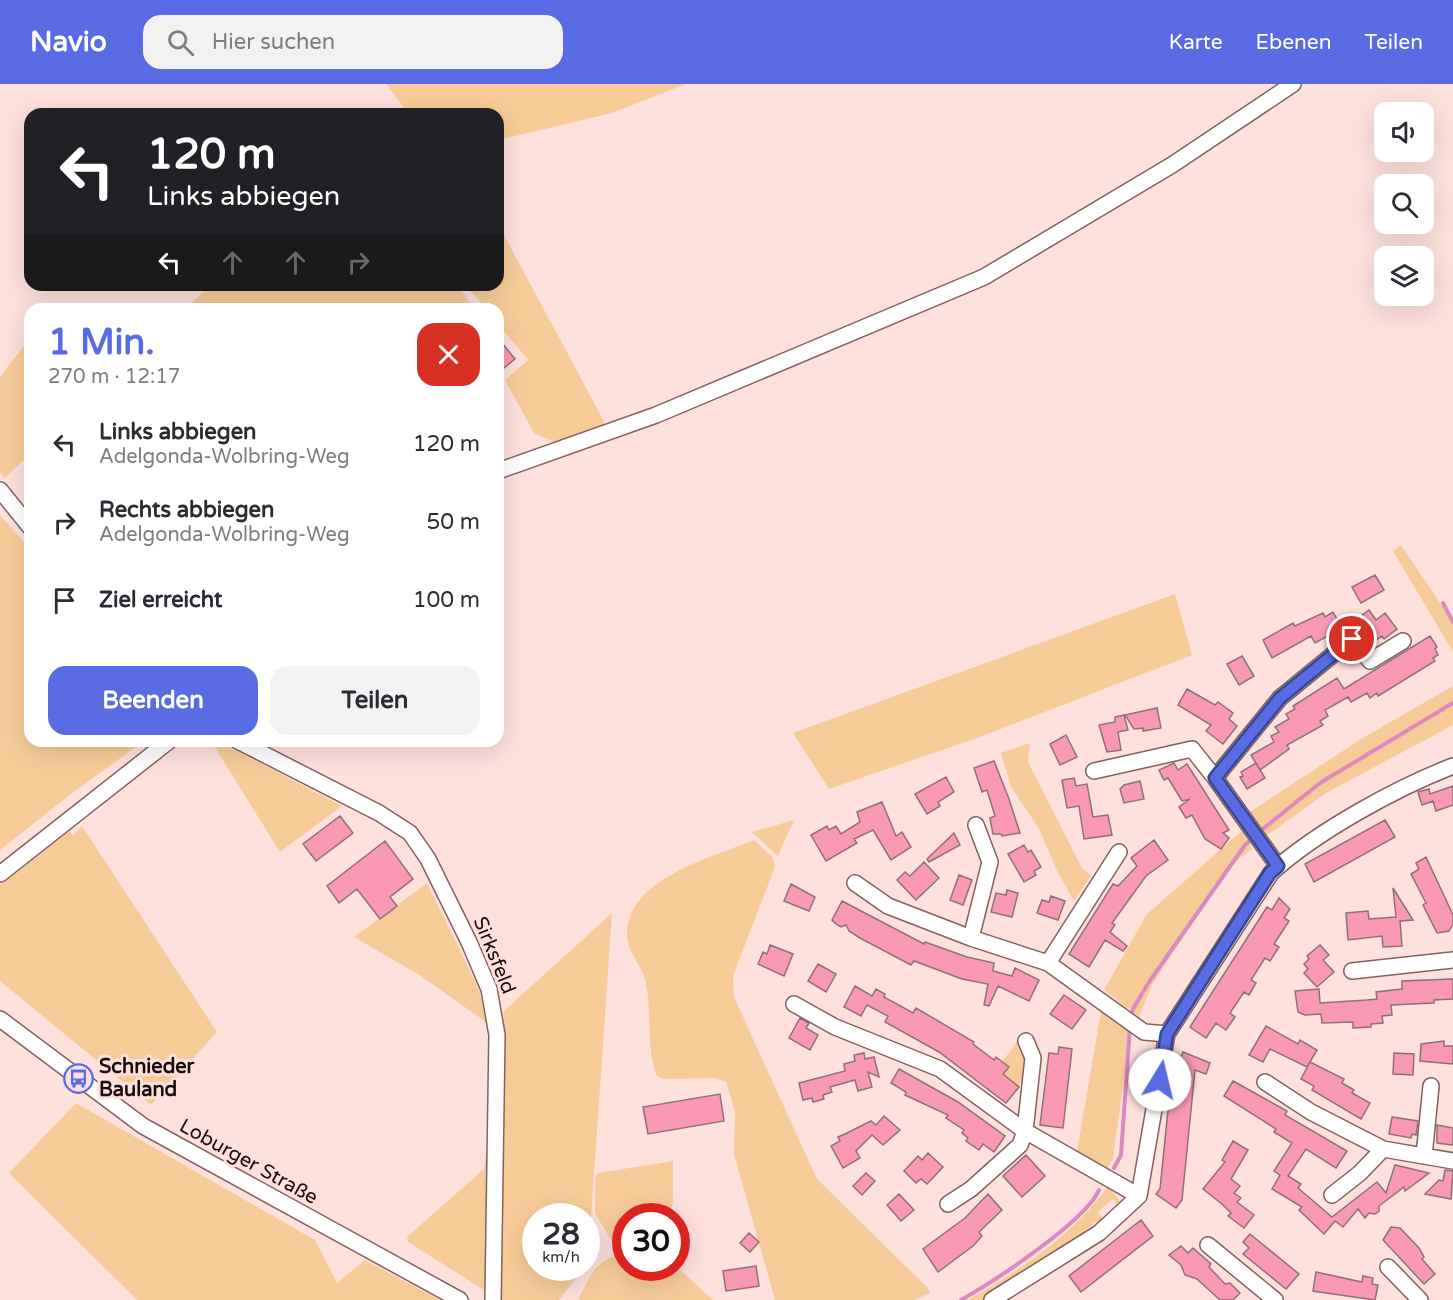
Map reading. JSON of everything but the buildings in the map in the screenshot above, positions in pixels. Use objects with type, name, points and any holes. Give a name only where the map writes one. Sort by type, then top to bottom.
[{"type":"street","points":[[504,469],[656,415],[984,277],[1172,165],[1293,84]]},
{"type":"street","points":[[0,490],[24,520]]},
{"type":"street","points":[[1215,778],[1280,698],[1352,639],[1370,661],[1403,641]]},
{"type":"street","points":[[0,874],[161,747]]},
{"type":"street","name":"Sirksfeld","points":[[250,747],[379,813],[410,833],[428,858],[469,942],[489,989],[497,1035],[493,1300]]},
{"type":"street","points":[[1094,771],[1192,748],[1250,824],[1278,866]]},
{"type":"street","points":[[992,1300],[1100,1233],[1139,1196],[1167,1034],[1270,873],[1293,853],[1415,780],[1453,765]]},
{"type":"street","points":[[971,938],[990,862],[976,825]]},
{"type":"street","points":[[1048,963],[1119,852]]},
{"type":"street","points":[[855,884],[888,906],[971,938],[1048,963],[1144,1032],[1167,1034]]},
{"type":"street","points":[[1352,971],[1453,960]]},
{"type":"street","points":[[795,1004],[835,1027],[940,1070],[1024,1131],[1139,1196]]},
{"type":"street","name":"Loburger Straße","points":[[0,1018],[143,1126],[460,1300]]},
{"type":"street","points":[[948,1204],[971,1189],[1020,1144],[1024,1131],[1033,1058],[1026,1041]]},
{"type":"street","points":[[1265,1082],[1311,1112],[1383,1149],[1453,1161]]},
{"type":"street","points":[[1424,1156],[1431,1086]]},
{"type":"street","points":[[1332,1195],[1360,1173],[1383,1149]]},
{"type":"street","points":[[1208,1245],[1275,1300]]},
{"type":"street","points":[[1388,1267],[1420,1300]]},
{"type":"shaded area","points":[[386,84],[686,84],[612,113],[504,139],[504,108],[404,108]]},
{"type":"shaded area","points":[[504,235],[606,425],[554,442],[534,433],[505,380],[528,360],[504,331],[504,303],[481,303],[471,291],[504,291]]},
{"type":"shaded area","points":[[204,291],[462,291],[470,303],[192,303]]},
{"type":"shaded area","points":[[24,346],[24,460],[5,478],[0,472],[0,377]]},
{"type":"shaded area","points":[[0,515],[24,542],[24,747],[136,747],[0,850]]},
{"type":"shaded area","points":[[1401,545],[1453,622],[1453,652],[1393,551]]},
{"type":"shaded area","points":[[1175,594],[1192,655],[977,738],[829,789],[793,733]]},
{"type":"shaded area","points":[[1453,686],[1453,725],[1326,793],[1262,839],[1247,814],[1361,739]]},
{"type":"shaded area","points":[[1030,743],[1028,762],[1082,868],[1091,875],[1074,901],[1058,873],[1038,827],[1011,787],[1001,753]]},
{"type":"shaded area","points":[[215,747],[229,747],[342,806],[280,852]]},
{"type":"shaded area","points":[[794,820],[778,856],[752,832]]},
{"type":"shaded area","points":[[82,826],[217,1032],[151,1105],[0,981],[0,885],[69,831],[73,835]]},
{"type":"shaded area","points":[[1243,830],[1252,849],[1230,865],[1152,985],[1139,1017],[1104,990],[1147,914]]},
{"type":"shaded area","points":[[754,840],[773,858],[775,867],[733,976],[734,997],[817,1179],[928,1288],[930,1293],[915,1300],[775,1300],[734,1154],[735,1112],[726,1082],[715,1078],[662,1079],[656,1075],[651,1052],[645,978],[630,949],[627,937],[630,917],[640,899],[655,885],[674,873]]},
{"type":"shaded area","points":[[427,883],[479,989],[486,1022],[421,976],[354,937]]},
{"type":"shaded area","points":[[612,913],[592,1203],[522,1203],[522,1281],[574,1281],[559,1300],[500,1300],[408,1242],[407,1237],[484,1169],[504,1011]]},
{"type":"shaded area","points":[[1102,1006],[1131,1028],[1113,1158],[1108,1168],[1077,1151]]},
{"type":"shaded area","points":[[1018,1040],[1028,1060],[1019,1087],[1003,1074],[1002,1062]]},
{"type":"shaded area","points":[[76,1103],[315,1240],[337,1283],[365,1260],[440,1300],[137,1300],[9,1173]]},
{"type":"shaded area","points":[[673,1161],[673,1203],[612,1203],[611,1240],[600,1221],[600,1203],[595,1203],[595,1178],[598,1173]]},
{"type":"shaded area","points":[[1108,1186],[1122,1204],[1119,1207],[1113,1199],[1098,1212],[1104,1220],[1099,1225],[1095,1222],[1055,1256],[983,1300],[968,1300],[1007,1277],[1063,1236]]},
{"type":"shaded area","points":[[612,1257],[612,1281],[690,1281],[690,1279],[713,1300],[578,1300],[588,1281],[600,1281],[600,1264]]},
{"type":"waterway","points":[[1443,603],[1453,622]]},
{"type":"waterway","points":[[1259,832],[1320,783],[1453,703]]},
{"type":"waterway","points":[[1131,1019],[1133,1009],[1149,982],[1245,845],[1254,837]]},
{"type":"waterway","points":[[1114,1168],[1121,1155],[1130,1026]]},
{"type":"waterway","points":[[961,1300],[994,1280],[1058,1234],[1091,1203],[1099,1190]]},
{"type":"place","name":"Schnieder Bauland","points":[[78,1078]]},
{"type":"route","points":[[1160,1080],[1167,1034],[1270,873],[1278,866],[1215,778],[1280,698],[1352,639]]}]
